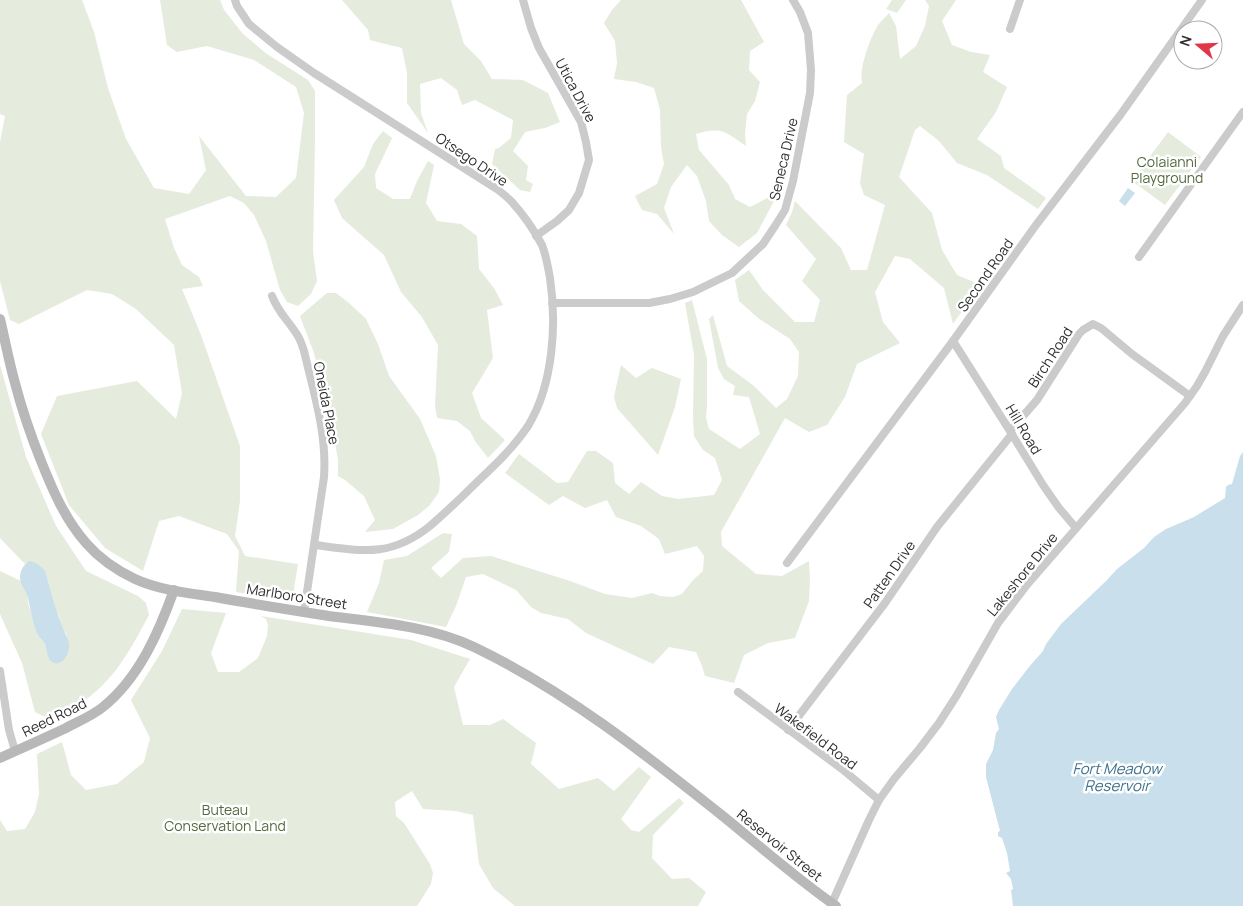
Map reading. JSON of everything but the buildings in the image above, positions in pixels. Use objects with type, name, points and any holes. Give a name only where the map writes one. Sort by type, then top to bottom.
[{"type":"street","name":"Otsego Drive","points":[[234,0],[249,24],[277,47],[511,201],[542,246],[547,264],[552,303],[549,368],[544,390],[535,412],[528,426],[510,450],[430,526],[408,542],[390,548],[372,550],[314,545]]},
{"type":"street","name":"Utica Drive","points":[[523,0],[539,48],[581,122],[589,160],[579,193],[569,210],[557,222],[536,236]]},
{"type":"street","name":"Seneca Drive","points":[[552,303],[649,303],[670,299],[693,292],[732,272],[763,244],[784,210],[793,181],[810,93],[811,70],[808,33],[794,0]]},
{"type":"street","points":[[1010,28],[1020,0]]},
{"type":"street","name":"Second Road","points":[[787,563],[953,341],[1036,225],[1121,114],[1202,0]]},
{"type":"street","points":[[1139,257],[1243,112]]},
{"type":"street","name":"Oneida Place","points":[[272,296],[280,314],[296,333],[304,351],[325,448],[324,477],[304,612]]},
{"type":"street","name":"Lakeshore Drive","points":[[834,904],[866,826],[879,800],[939,723],[1007,610],[1190,396],[1205,372],[1229,324],[1243,305]]},
{"type":"street","name":"Marlboro Street","points":[[0,319],[14,381],[31,434],[49,480],[66,515],[86,544],[113,567],[148,584],[174,590],[388,624],[447,636],[500,660],[583,710],[708,804]]},
{"type":"street","name":"Birch Road","points":[[1011,432],[1037,400],[1079,334],[1093,324],[1102,328],[1120,345],[1190,396]]},
{"type":"street","name":"Hill Road","points":[[953,341],[1046,491],[1076,528]]},
{"type":"street","name":"Patten Drive","points":[[788,730],[880,610],[937,527],[1011,432]]},
{"type":"street","name":"Reed Road","points":[[0,758],[83,720],[112,699],[129,680],[143,658],[161,624],[174,590]]},
{"type":"street","points":[[0,671],[9,730],[15,751]]},
{"type":"street","name":"Wakefield Road","points":[[738,692],[879,800]]},
{"type":"street","name":"Reservoir Street","points":[[708,804],[803,882],[834,904]]},
{"type":"green space","points":[[0,0],[82,0],[94,32],[108,88],[126,139],[154,188],[189,194],[206,170],[199,136],[246,196],[276,197],[296,178],[304,113],[296,87],[254,60],[207,46],[177,52],[167,45],[160,0],[220,0],[224,10],[243,34],[267,54],[308,80],[315,91],[313,251],[317,281],[311,294],[298,306],[287,302],[280,290],[266,241],[254,215],[244,203],[230,196],[165,219],[174,248],[182,265],[199,277],[203,286],[182,289],[201,335],[240,446],[240,501],[235,536],[245,556],[298,564],[293,595],[283,600],[236,592],[239,551],[227,534],[179,516],[159,521],[143,571],[105,548],[69,505],[41,434],[57,396],[137,381],[176,419],[182,393],[174,345],[136,309],[112,294],[87,290],[19,324],[10,320],[0,281],[0,142],[5,116],[0,114]]},
{"type":"green space","points":[[342,0],[451,0],[464,44],[481,61],[492,79],[523,80],[548,93],[560,122],[545,128],[525,132],[513,151],[528,166],[526,180],[533,184],[530,192],[520,190],[492,164],[495,149],[511,138],[513,120],[475,100],[462,105],[457,90],[441,78],[420,84],[421,113],[428,133],[407,103],[407,73],[402,48],[370,40],[368,30]]},
{"type":"green space","points":[[621,0],[741,0],[764,42],[750,51],[749,70],[760,82],[755,101],[747,114],[746,146],[723,132],[712,131],[696,134],[699,150],[729,185],[735,199],[750,207],[773,195],[775,199],[757,233],[739,247],[722,235],[709,221],[706,201],[697,176],[687,165],[671,187],[664,208],[674,234],[657,214],[642,210],[635,196],[657,184],[664,164],[661,147],[660,110],[654,88],[636,82],[614,79],[617,63],[615,41],[604,23]]},
{"type":"green space","points":[[892,0],[906,0],[897,13],[886,9]]},
{"type":"green space","points":[[925,0],[956,0],[942,21],[952,45],[971,52],[990,55],[983,72],[1007,87],[996,112],[977,139],[1001,156],[1004,168],[1046,198],[1038,209],[987,175],[957,163],[939,141],[920,126],[915,130],[899,177],[932,213],[942,250],[957,275],[981,285],[953,324],[944,288],[910,259],[895,256],[875,292],[883,322],[900,343],[857,364],[845,397],[827,425],[809,432],[785,418],[721,532],[722,546],[756,574],[782,576],[809,561],[809,601],[795,638],[768,643],[744,655],[734,683],[705,676],[696,652],[669,647],[653,664],[586,633],[568,619],[541,613],[531,607],[516,590],[483,574],[466,577],[446,627],[367,612],[379,583],[384,560],[407,556],[443,533],[452,534],[449,552],[431,568],[441,578],[463,558],[491,556],[605,594],[632,598],[652,593],[673,597],[682,594],[703,571],[704,556],[697,546],[665,554],[659,539],[641,526],[616,517],[607,500],[585,508],[563,496],[549,505],[505,473],[519,454],[557,483],[568,482],[587,451],[596,451],[613,463],[615,483],[629,494],[641,482],[662,496],[678,499],[714,495],[722,480],[715,458],[703,450],[694,436],[694,355],[685,303],[692,300],[707,359],[706,418],[709,429],[740,449],[760,434],[749,397],[733,395],[735,386],[724,379],[718,368],[709,319],[713,315],[727,366],[754,386],[776,408],[787,399],[798,376],[799,352],[790,339],[758,318],[739,301],[735,280],[749,270],[763,290],[795,322],[814,322],[820,300],[802,281],[816,259],[786,225],[795,201],[841,248],[851,270],[867,270],[885,205],[864,195],[860,183],[864,154],[844,142],[847,95],[862,83],[862,69],[869,45],[878,25],[889,13],[896,26],[900,59],[916,46],[925,26],[929,6]]},
{"type":"green space","points":[[383,131],[392,138],[375,174],[376,188],[393,199],[410,199],[428,161],[434,165],[426,203],[437,221],[461,224],[477,236],[479,269],[494,288],[503,305],[487,310],[493,358],[472,393],[481,418],[505,440],[488,458],[470,431],[457,421],[437,418],[435,405],[438,345],[422,317],[401,292],[384,255],[342,218],[334,200],[364,167],[373,144]]},
{"type":"green space","name":"Colaianni Playground","points":[[1168,132],[1201,157],[1165,205],[1132,181]]},
{"type":"green space","points":[[327,293],[336,293],[366,319],[378,344],[389,376],[420,419],[436,456],[440,479],[439,492],[429,506],[418,515],[393,529],[365,532],[375,520],[364,496],[338,476],[338,460],[330,415],[314,353],[300,316]]},
{"type":"green space","points":[[0,365],[26,457],[56,526],[86,571],[138,596],[146,603],[149,615],[126,656],[108,680],[85,700],[54,718],[35,712],[22,663],[0,614],[0,571],[21,581],[27,594],[38,635],[45,644],[50,659],[69,648],[66,633],[62,628],[59,616],[26,562],[25,564],[0,538]]},
{"type":"green space","points":[[621,365],[636,378],[652,368],[681,379],[675,407],[658,455],[617,408],[614,397]]},
{"type":"green space","name":"Buteau Conservation Land","points":[[182,609],[226,613],[211,653],[218,672],[239,672],[258,658],[267,636],[268,625],[266,619],[261,616],[411,640],[470,659],[454,687],[463,725],[490,725],[503,719],[536,743],[531,764],[559,789],[598,778],[614,791],[639,767],[651,777],[621,819],[631,830],[639,832],[679,798],[684,803],[653,835],[652,858],[672,879],[689,878],[706,892],[698,906],[515,906],[493,888],[479,864],[473,815],[456,811],[423,809],[412,791],[395,802],[396,816],[404,823],[430,864],[433,873],[431,884],[417,906],[0,906],[0,820],[7,831],[25,829],[35,812],[39,794],[37,754],[62,742],[71,775],[86,790],[117,784],[144,762],[150,738],[131,700],[162,651]]},
{"type":"water","points":[[1128,188],[1135,193],[1125,206],[1119,201]]},
{"type":"water","name":"Fort Meadow Reservoir","points":[[1243,452],[1243,906],[1013,906],[1011,879],[1006,873],[1010,871],[1007,853],[1002,838],[998,836],[1000,831],[986,777],[986,764],[993,750],[996,733],[999,729],[996,717],[999,710],[1012,689],[1043,651],[1061,624],[1117,569],[1166,529],[1194,517],[1225,498],[1226,487],[1232,484],[1240,456]]},
{"type":"water","points":[[29,561],[38,564],[45,571],[68,641],[67,655],[59,663],[52,662],[49,659],[45,644],[36,631],[27,595],[21,582],[22,570]]}]
